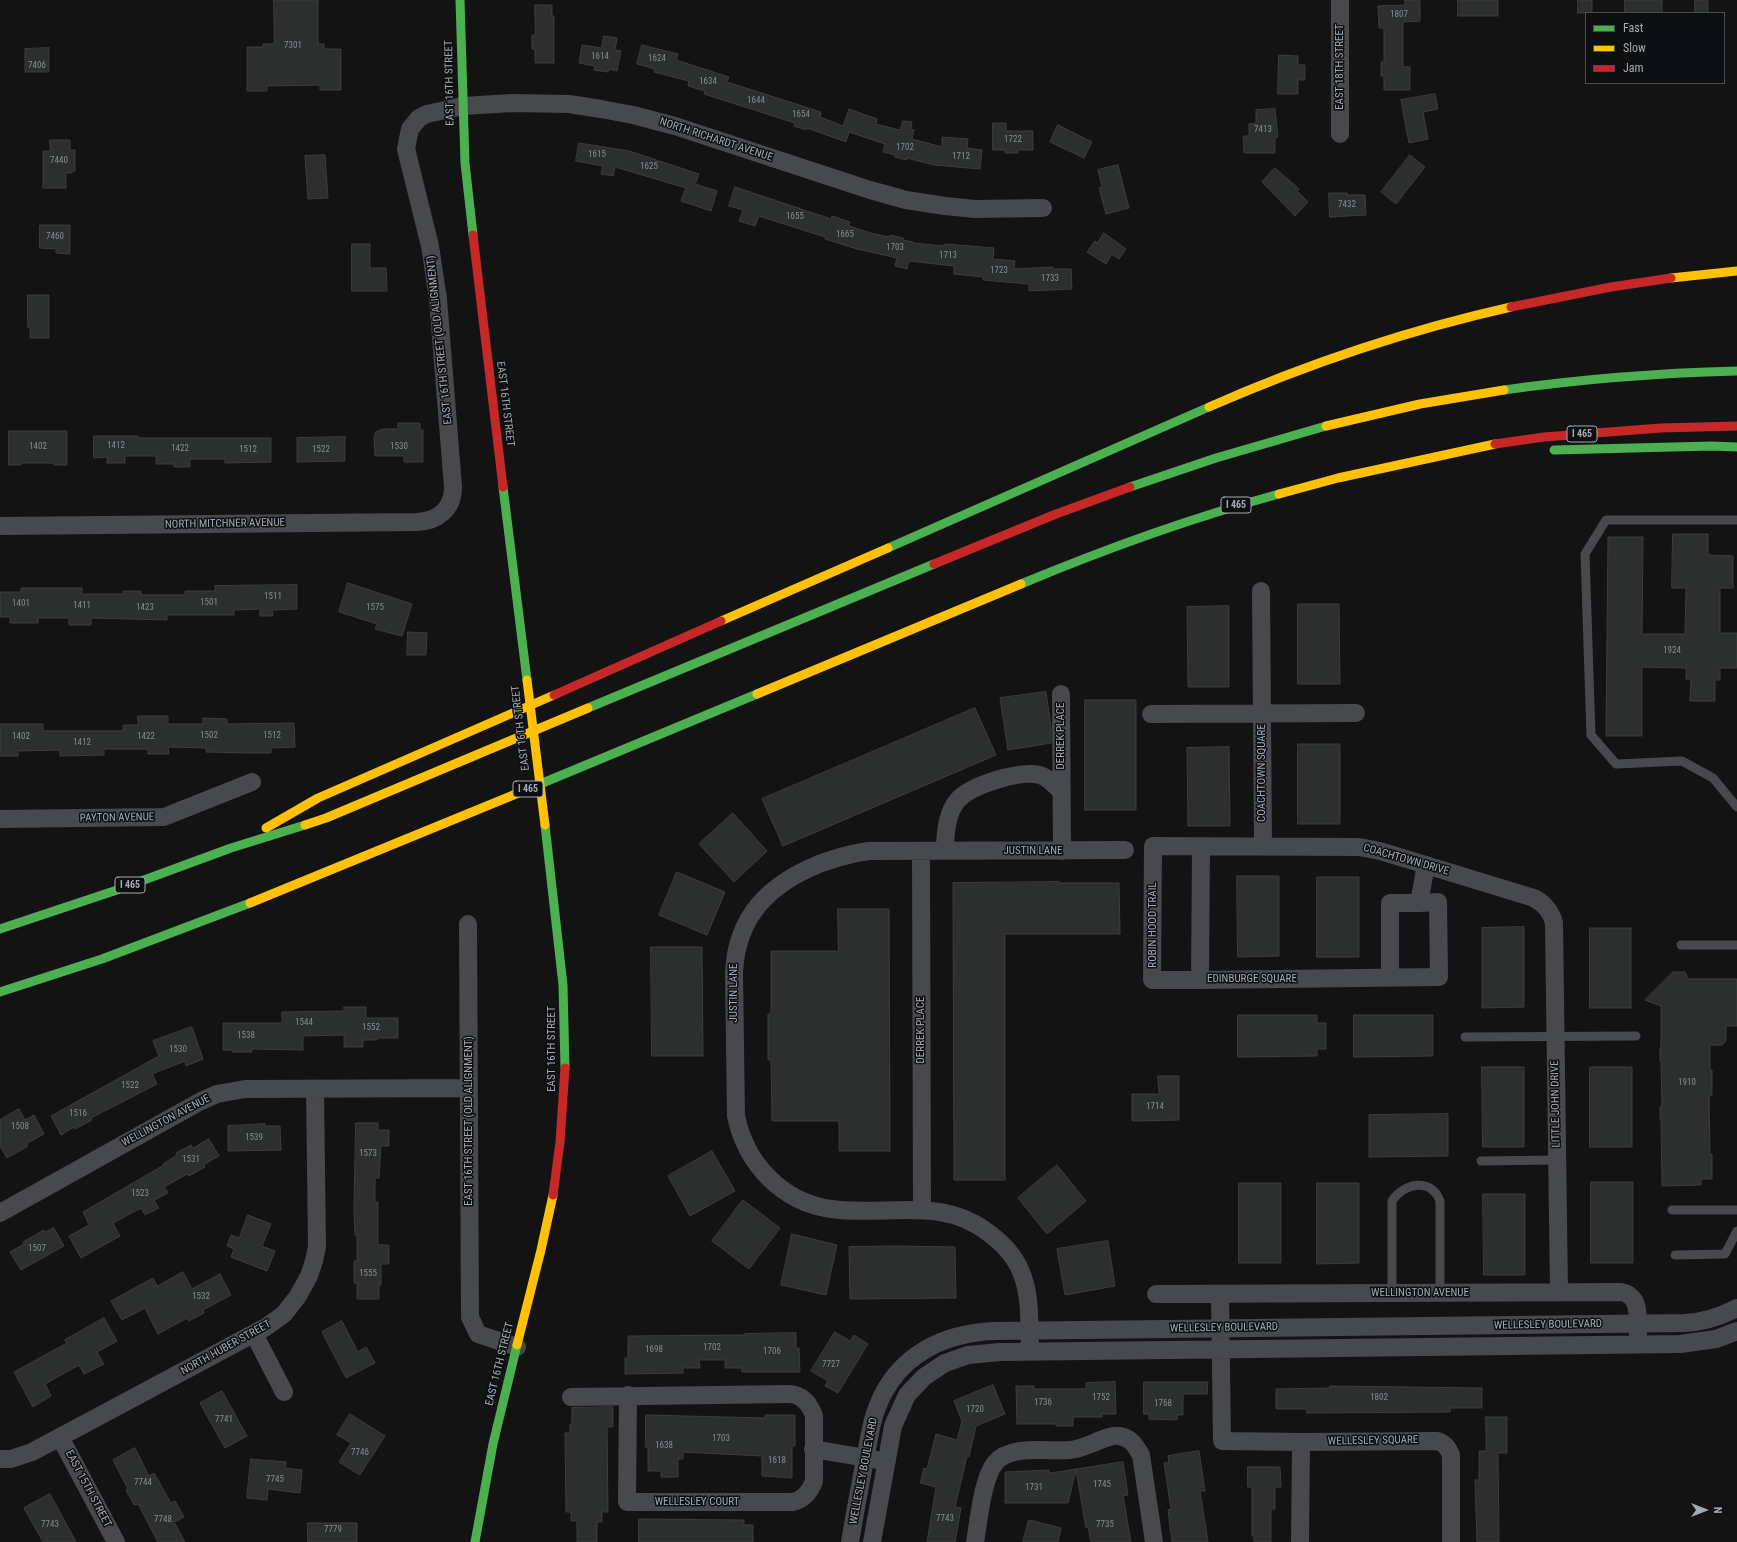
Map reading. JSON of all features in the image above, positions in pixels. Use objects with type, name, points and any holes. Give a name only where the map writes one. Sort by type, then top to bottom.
[{"type":"main road","name":"EAST 16TH STREET","points":[[460,0],[465,163],[478,284],[563,985],[565,1028],[563,1107],[556,1171],[547,1227],[488,1463],[474,1542]]},
{"type":"main road","points":[[231,848],[318,798],[1266,382],[1367,346],[1428,327],[1502,308],[1558,296],[1633,283],[1737,271]]},
{"type":"main road","name":"I 465","points":[[0,929],[114,891],[231,848],[326,818],[967,551],[1095,500],[1193,466],[1324,427],[1458,397],[1578,380],[1650,374],[1737,371]]},
{"type":"main road","name":"I 465","points":[[0,992],[68,971],[269,896],[1106,549],[1242,503],[1338,478],[1504,442],[1544,437],[1661,428],[1737,426]]},
{"type":"main road","points":[[1545,450],[1704,446],[1737,447]]},
{"type":"main road","points":[[1428,459],[1490,454]]},
{"type":"street","name":"EAST 18TH STREET","points":[[1340,0],[1340,134]]},
{"type":"street","name":"NORTH RICHARDT AVENUE","points":[[406,148],[410,129],[419,118],[427,114],[463,106],[512,103],[569,104],[633,114],[675,126],[870,190],[906,200],[975,209],[1043,208]]},
{"type":"street","name":"EAST 16TH STREET (OLD ALIGNMENT)","points":[[406,148],[430,246],[438,299],[453,487],[452,498],[447,509]]},
{"type":"street","name":"NORTH MITCHNER AVENUE","points":[[0,526],[422,522],[433,519],[447,509]]},
{"type":"street","points":[[1261,591],[1262,714],[1356,713]]},
{"type":"street","name":"DERREK PLACE","points":[[1061,694],[1062,851]]},
{"type":"street","name":"COACHTOWN SQUARE","points":[[1151,714],[1262,714],[1263,846]]},
{"type":"street","points":[[944,851],[945,838],[950,817],[957,801],[970,791],[1009,777],[1028,774],[1041,775],[1062,792]]},
{"type":"street","name":"PAYTON AVENUE","points":[[0,819],[164,817],[252,782]]},
{"type":"street","name":"COACHTOWN DRIVE","points":[[1153,846],[1359,847],[1380,851],[1534,898],[1545,905],[1552,915]]},
{"type":"street","name":"ROBIN HOOD TRAIL","points":[[1153,846],[1152,980],[1200,980]]},
{"type":"street","name":"EDINBURGE SQUARE","points":[[1201,846],[1200,980],[1390,978],[1439,977],[1438,902],[1390,903],[1390,978]]},
{"type":"street","name":"JUSTIN LANE","points":[[1030,1352],[1028,1300],[1023,1278],[1019,1267],[1005,1247],[986,1230],[974,1223],[948,1213],[922,1209],[840,1210],[824,1208],[795,1198],[776,1186],[766,1176],[748,1151],[738,1128],[736,1116],[734,982],[736,952],[739,938],[755,908],[777,886],[801,871],[852,853],[869,851],[1125,850]]},
{"type":"street","name":"DERREK PLACE","points":[[921,851],[922,1209]]},
{"type":"street","points":[[1419,903],[1426,865]]},
{"type":"street","name":"LITTLE JOHN DRIVE","points":[[1552,915],[1554,923],[1556,1036],[1558,1292]]},
{"type":"street","name":"EAST 16TH STREET (OLD ALIGNMENT)","points":[[468,924],[470,1317],[478,1334],[517,1347]]},
{"type":"street","name":"WELLINGTON AVENUE","points":[[0,1213],[209,1097],[227,1092],[245,1089],[468,1088]]},
{"type":"street","name":"NORTH HUBER STREET","points":[[0,1459],[21,1456],[60,1437],[254,1334],[272,1323],[289,1308],[306,1283],[314,1261],[317,1247],[315,1089]]},
{"type":"street","name":"WELLINGTON AVENUE","points":[[1156,1294],[1627,1293],[1634,1299],[1637,1312],[1638,1345]]},
{"type":"street","points":[[1220,1294],[1222,1441],[1302,1442],[1300,1542]]},
{"type":"street","name":"WELLESLEY BOULEVARD","points":[[850,1542],[874,1416],[882,1395],[904,1366],[922,1352],[939,1342],[970,1333],[1220,1328],[1637,1324],[1698,1322],[1717,1317],[1737,1308]]},
{"type":"street","name":"WELLESLEY BOULEVARD","points":[[872,1542],[893,1426],[907,1395],[924,1377],[944,1364],[968,1355],[1030,1352],[1691,1344],[1716,1339],[1737,1331]]},
{"type":"street","points":[[254,1334],[284,1392]]},
{"type":"street","points":[[571,1397],[628,1395],[793,1394],[804,1399],[811,1408],[814,1416],[813,1449],[886,1461]]},
{"type":"street","name":"WELLESLEY COURT","points":[[628,1395],[627,1502],[797,1502],[807,1495],[812,1489],[814,1481],[813,1449]]},
{"type":"street","points":[[975,1542],[986,1480],[997,1461],[1013,1452],[1073,1450],[1093,1445],[1108,1437],[1117,1436],[1128,1438],[1136,1446],[1141,1455],[1154,1542]]},
{"type":"street","name":"EAST 15TH STREET","points":[[60,1437],[116,1542]]},
{"type":"street","name":"WELLESLEY SQUARE","points":[[1302,1442],[1442,1442],[1448,1448],[1451,1455],[1451,1542]]},
{"type":"lane","points":[[1737,520],[1606,520],[1585,554],[1591,735],[1616,764],[1682,761],[1713,778],[1737,807]]},
{"type":"lane","points":[[1681,945],[1737,945]]},
{"type":"lane","points":[[1465,1037],[1636,1036]]},
{"type":"lane","points":[[1480,1161],[1557,1160]]},
{"type":"lane","points":[[1392,1293],[1392,1201],[1397,1193],[1411,1186],[1430,1188],[1437,1193],[1440,1201],[1440,1293]]},
{"type":"lane","points":[[1672,1210],[1737,1210]]},
{"type":"lane","points":[[1674,1255],[1725,1254],[1737,1231]]},
{"type":"building","points":[[274,0],[318,0],[318,44],[324,44],[324,49],[341,49],[341,90],[320,90],[320,85],[267,86],[267,91],[247,91],[247,47],[263,47],[263,44],[274,44]]},
{"type":"building","points":[[1405,0],[1420,0],[1420,21],[1403,22],[1403,67],[1410,67],[1410,90],[1384,90],[1384,76],[1381,76],[1381,62],[1384,62],[1384,28],[1379,28],[1378,6],[1405,5]]},
{"type":"building","points":[[1458,0],[1498,0],[1498,16],[1458,16]]},
{"type":"building","points":[[1578,0],[1592,0],[1592,12],[1578,13]]},
{"type":"building","points":[[1625,0],[1662,0],[1662,12],[1625,12]]},
{"type":"building","points":[[1695,0],[1708,0],[1708,12],[1695,12]]},
{"type":"building","points":[[535,5],[552,5],[552,16],[554,16],[554,63],[535,63],[535,49],[532,49],[532,35],[535,35]]},
{"type":"building","points":[[604,36],[617,38],[615,50],[621,51],[617,71],[609,69],[608,72],[594,70],[595,66],[579,63],[582,45],[601,48]]},
{"type":"building","points":[[642,45],[678,54],[676,60],[729,77],[727,82],[821,112],[820,117],[843,126],[849,109],[877,119],[876,124],[900,130],[903,121],[912,122],[911,129],[914,130],[912,139],[942,147],[942,137],[968,139],[967,148],[982,150],[980,169],[934,165],[907,158],[907,160],[895,157],[895,155],[883,152],[885,144],[849,132],[846,142],[807,128],[806,130],[794,126],[795,123],[704,94],[705,91],[688,86],[689,81],[654,72],[655,69],[637,64]]},
{"type":"building","points":[[49,48],[49,72],[25,72],[25,49]]},
{"type":"building","points":[[1279,55],[1298,56],[1298,65],[1305,65],[1305,80],[1298,80],[1298,94],[1278,94]]},
{"type":"building","points":[[1435,94],[1438,109],[1423,112],[1428,139],[1409,143],[1401,100]]},
{"type":"building","points":[[1275,109],[1278,137],[1275,138],[1275,153],[1244,153],[1243,136],[1249,136],[1249,124],[1256,123],[1256,110]]},
{"type":"building","points":[[993,123],[1006,123],[1006,131],[1033,131],[1033,150],[1018,150],[1018,153],[1005,153],[1005,150],[993,150]]},
{"type":"building","points":[[1058,125],[1092,142],[1084,158],[1050,142]]},
{"type":"building","points":[[50,140],[70,140],[70,150],[75,150],[75,171],[72,171],[72,173],[66,173],[66,188],[43,188],[43,151],[50,151]]},
{"type":"building","points":[[579,143],[629,151],[699,174],[695,184],[717,191],[711,211],[681,201],[686,188],[615,167],[613,176],[601,174],[603,166],[576,161]]},
{"type":"building","points":[[325,155],[328,198],[308,199],[305,156]]},
{"type":"building","points":[[1410,155],[1425,167],[1396,204],[1381,192]]},
{"type":"building","points":[[1118,165],[1129,208],[1106,214],[1099,188],[1102,187],[1098,170]]},
{"type":"building","points":[[1275,168],[1299,189],[1297,191],[1308,202],[1295,216],[1262,182]]},
{"type":"building","points":[[735,187],[831,219],[832,216],[850,222],[849,226],[874,234],[903,238],[903,240],[913,243],[994,248],[993,259],[1015,261],[1014,269],[1053,267],[1053,269],[1071,269],[1072,289],[1029,291],[1029,284],[983,280],[983,277],[954,274],[954,266],[909,261],[907,269],[895,266],[897,258],[857,249],[759,216],[755,226],[739,221],[743,210],[729,206]]},
{"type":"building","points":[[1329,193],[1365,195],[1366,215],[1330,217]]},
{"type":"building","points":[[40,225],[70,225],[70,254],[56,253],[56,249],[40,248]]},
{"type":"building","points":[[1104,233],[1126,249],[1119,259],[1112,254],[1106,264],[1087,252],[1095,241],[1097,243]]},
{"type":"building","points":[[352,244],[370,244],[370,268],[386,268],[387,291],[352,291]]},
{"type":"building","points":[[28,295],[49,295],[49,338],[30,338],[30,327],[28,327]]},
{"type":"building","points":[[398,423],[420,423],[420,430],[423,430],[423,462],[404,462],[404,456],[375,456],[374,438],[376,432],[382,429],[398,429]]},
{"type":"building","points":[[9,431],[67,431],[67,465],[54,465],[54,463],[21,463],[21,465],[9,465]]},
{"type":"building","points":[[94,436],[138,436],[138,438],[271,438],[271,462],[225,463],[225,459],[190,459],[190,467],[174,467],[174,464],[156,464],[156,456],[125,456],[125,463],[107,463],[107,457],[94,458]]},
{"type":"building","points":[[345,437],[345,461],[297,462],[297,438]]},
{"type":"building","points":[[1673,534],[1708,534],[1708,555],[1733,556],[1733,588],[1720,588],[1720,633],[1737,633],[1737,668],[1720,668],[1720,680],[1715,680],[1715,701],[1690,701],[1691,679],[1686,679],[1686,668],[1642,667],[1642,736],[1606,736],[1608,537],[1643,537],[1642,634],[1685,634],[1686,588],[1672,588]]},
{"type":"building","points":[[348,583],[412,604],[402,636],[375,629],[377,624],[339,612]]},
{"type":"building","points":[[297,585],[297,609],[272,610],[273,616],[260,616],[260,609],[234,610],[234,615],[167,615],[167,620],[91,618],[91,625],[69,625],[69,618],[38,618],[38,623],[10,623],[10,617],[0,617],[0,592],[21,592],[21,588],[82,588],[82,594],[123,594],[123,591],[141,591],[141,595],[185,595],[185,591],[215,591],[215,586]]},
{"type":"building","points":[[1298,604],[1339,604],[1340,684],[1298,684]]},
{"type":"building","points":[[1229,606],[1229,687],[1188,687],[1187,607]]},
{"type":"building","points":[[408,632],[427,633],[426,655],[407,655]]},
{"type":"building","points":[[1046,692],[1051,727],[1051,743],[1008,750],[1000,698]]},
{"type":"building","points":[[1085,700],[1136,700],[1136,810],[1085,810]]},
{"type":"building","points":[[975,708],[996,755],[783,846],[762,799]]},
{"type":"building","points":[[138,716],[168,716],[168,724],[203,724],[203,718],[227,719],[227,724],[294,723],[295,747],[271,748],[271,753],[206,752],[206,748],[168,747],[169,754],[148,754],[148,749],[104,749],[104,755],[60,756],[60,750],[18,751],[18,756],[0,756],[0,724],[43,724],[43,731],[123,731],[123,725],[138,725]]},
{"type":"building","points":[[1298,744],[1340,744],[1340,824],[1298,824]]},
{"type":"building","points":[[1229,747],[1230,826],[1188,826],[1187,748]]},
{"type":"building","points":[[733,813],[767,851],[734,882],[699,844]]},
{"type":"building","points":[[677,872],[725,892],[707,935],[659,915]]},
{"type":"building","points":[[1237,876],[1279,876],[1279,956],[1238,957]]},
{"type":"building","points":[[1317,877],[1359,877],[1359,957],[1317,957]]},
{"type":"building","points":[[953,883],[1119,883],[1120,934],[1005,934],[1005,1180],[954,1180]]},
{"type":"building","points":[[838,909],[889,909],[890,1151],[839,1151],[839,1121],[772,1121],[771,1060],[768,1060],[768,1014],[771,1014],[771,951],[838,951]]},
{"type":"building","points":[[1524,927],[1524,1007],[1482,1008],[1482,928]]},
{"type":"building","points":[[1590,928],[1631,928],[1631,1008],[1590,1008]]},
{"type":"building","points":[[651,947],[702,947],[703,1056],[652,1056]]},
{"type":"building","points":[[1673,972],[1685,972],[1688,979],[1737,979],[1737,1026],[1726,1026],[1726,1041],[1722,1045],[1710,1045],[1712,1095],[1709,1095],[1712,1179],[1701,1179],[1701,1185],[1662,1186],[1660,1119],[1660,1107],[1662,1105],[1660,1061],[1661,1006],[1645,1000]]},
{"type":"building","points":[[344,1007],[366,1007],[366,1018],[398,1018],[398,1038],[363,1040],[363,1047],[344,1047],[344,1035],[303,1036],[303,1050],[252,1049],[252,1052],[232,1052],[232,1050],[223,1050],[223,1023],[282,1023],[282,1012],[344,1011]]},
{"type":"building","points":[[1238,1015],[1317,1015],[1317,1023],[1326,1023],[1326,1049],[1317,1049],[1317,1056],[1238,1057]]},
{"type":"building","points":[[1354,1015],[1433,1015],[1433,1056],[1354,1057]]},
{"type":"building","points":[[192,1027],[203,1059],[186,1066],[185,1061],[152,1074],[157,1084],[91,1118],[92,1120],[75,1129],[74,1127],[61,1135],[51,1116],[159,1056],[153,1041]]},
{"type":"building","points":[[1482,1067],[1524,1067],[1524,1147],[1483,1147]]},
{"type":"building","points":[[1590,1067],[1632,1067],[1632,1147],[1590,1147]]},
{"type":"building","points":[[1158,1076],[1179,1076],[1179,1120],[1132,1121],[1132,1094],[1159,1094]]},
{"type":"building","points":[[19,1109],[25,1120],[34,1115],[44,1134],[26,1144],[28,1146],[7,1158],[0,1146],[0,1120]]},
{"type":"building","points":[[1448,1114],[1448,1156],[1369,1157],[1369,1115]]},
{"type":"building","points":[[356,1123],[378,1123],[378,1130],[389,1130],[389,1146],[381,1146],[379,1178],[375,1178],[375,1202],[378,1202],[378,1245],[389,1245],[389,1264],[381,1264],[379,1299],[357,1299],[357,1283],[354,1283],[354,1261],[357,1261],[357,1235],[355,1235],[354,1213]]},
{"type":"building","points":[[265,1124],[265,1126],[280,1126],[281,1150],[228,1151],[228,1126]]},
{"type":"building","points":[[209,1139],[219,1156],[203,1165],[205,1167],[189,1176],[187,1174],[164,1187],[168,1193],[154,1200],[159,1208],[145,1215],[141,1208],[113,1223],[120,1236],[81,1258],[69,1236],[89,1225],[83,1212],[164,1165],[163,1164],[177,1155],[176,1153],[191,1145],[193,1148]]},
{"type":"building","points":[[712,1151],[735,1191],[690,1216],[668,1176]]},
{"type":"building","points":[[1057,1165],[1086,1201],[1047,1234],[1018,1198]]},
{"type":"building","points":[[1591,1182],[1633,1182],[1633,1263],[1591,1263]]},
{"type":"building","points":[[1239,1183],[1281,1183],[1281,1263],[1239,1263]]},
{"type":"building","points":[[1317,1183],[1359,1183],[1359,1263],[1317,1264]]},
{"type":"building","points":[[1483,1194],[1525,1194],[1525,1275],[1484,1275]]},
{"type":"building","points":[[743,1200],[780,1228],[749,1269],[712,1241]]},
{"type":"building","points":[[248,1215],[271,1224],[262,1246],[275,1251],[267,1271],[231,1257],[234,1249],[227,1246],[231,1235],[239,1238]]},
{"type":"building","points":[[54,1228],[64,1246],[21,1270],[10,1252],[24,1244],[23,1242],[44,1230],[45,1232]]},
{"type":"building","points":[[792,1234],[837,1245],[826,1295],[781,1285]]},
{"type":"building","points":[[1108,1241],[1115,1286],[1065,1295],[1057,1249]]},
{"type":"building","points":[[849,1247],[955,1247],[956,1298],[850,1299]]},
{"type":"building","points":[[183,1272],[192,1289],[220,1274],[231,1295],[203,1310],[204,1313],[189,1321],[187,1318],[158,1334],[145,1308],[122,1320],[111,1301],[153,1278],[157,1286]]},
{"type":"building","points":[[104,1318],[117,1341],[97,1352],[104,1364],[84,1374],[79,1365],[45,1384],[51,1396],[33,1407],[14,1372],[67,1343],[65,1340]]},
{"type":"building","points":[[342,1321],[358,1352],[366,1347],[375,1363],[346,1378],[322,1332]]},
{"type":"building","points":[[835,1332],[850,1341],[854,1335],[868,1344],[838,1393],[825,1386],[828,1381],[811,1371]]},
{"type":"building","points":[[796,1333],[796,1348],[799,1348],[800,1372],[742,1372],[742,1368],[725,1368],[725,1360],[699,1360],[700,1368],[683,1368],[683,1373],[625,1374],[625,1358],[628,1358],[628,1336]]},
{"type":"building","points":[[1115,1382],[1116,1414],[1102,1414],[1102,1417],[1073,1417],[1073,1426],[1056,1426],[1056,1424],[1017,1424],[1016,1386],[1034,1386],[1034,1389],[1086,1389],[1086,1383]]},
{"type":"building","points":[[1144,1382],[1208,1382],[1207,1394],[1183,1394],[1183,1415],[1177,1415],[1177,1420],[1149,1419],[1149,1414],[1144,1414]]},
{"type":"building","points":[[993,1385],[1005,1414],[976,1426],[955,1507],[961,1508],[955,1542],[927,1542],[936,1487],[920,1483],[924,1468],[927,1469],[936,1434],[957,1440],[962,1421],[954,1401]]},
{"type":"building","points":[[1330,1386],[1482,1388],[1482,1408],[1450,1408],[1450,1412],[1307,1413],[1307,1409],[1276,1409],[1276,1389],[1329,1388]]},
{"type":"building","points":[[222,1391],[247,1436],[225,1448],[200,1403]]},
{"type":"building","points":[[613,1407],[613,1427],[607,1427],[608,1512],[602,1512],[602,1522],[597,1522],[597,1542],[577,1542],[577,1521],[571,1521],[571,1512],[566,1512],[565,1433],[570,1433],[570,1424],[572,1424],[572,1408]]},
{"type":"building","points":[[350,1414],[385,1436],[360,1475],[339,1462],[351,1443],[337,1435]]},
{"type":"building","points":[[646,1415],[765,1418],[765,1415],[795,1415],[795,1446],[792,1446],[792,1478],[762,1476],[762,1456],[683,1452],[683,1459],[678,1459],[678,1477],[661,1477],[661,1471],[648,1471]]},
{"type":"building","points":[[1486,1417],[1507,1417],[1507,1453],[1498,1453],[1499,1542],[1477,1542],[1475,1480],[1479,1480],[1479,1451],[1486,1451]]},
{"type":"building","points":[[135,1448],[149,1476],[154,1473],[171,1503],[175,1501],[184,1517],[174,1522],[185,1542],[158,1542],[138,1504],[134,1505],[126,1490],[128,1489],[113,1460]]},
{"type":"building","points":[[1199,1451],[1205,1491],[1200,1491],[1208,1542],[1172,1542],[1168,1510],[1171,1509],[1164,1463],[1169,1462],[1168,1456]]},
{"type":"building","points":[[251,1459],[286,1462],[285,1468],[302,1470],[300,1493],[268,1489],[267,1500],[247,1498]]},
{"type":"building","points":[[1123,1462],[1128,1495],[1123,1496],[1131,1542],[1091,1542],[1088,1527],[1086,1528],[1076,1470],[1068,1503],[1005,1503],[1005,1472],[1049,1470],[1049,1473]]},
{"type":"building","points":[[1248,1467],[1280,1467],[1281,1487],[1275,1487],[1275,1509],[1271,1509],[1271,1542],[1254,1542],[1254,1536],[1252,1536],[1252,1487],[1248,1487]]},
{"type":"building","points":[[50,1494],[76,1542],[43,1542],[24,1508]]},
{"type":"building","points":[[639,1519],[744,1520],[744,1525],[753,1525],[753,1542],[639,1542]]},
{"type":"building","points":[[1029,1520],[1061,1528],[1058,1542],[1023,1542]]},
{"type":"building","points":[[308,1523],[357,1523],[357,1542],[308,1542]]},
{"type":"traffic: fast","points":[[460,0],[465,163],[473,235]]},
{"type":"traffic: fast","points":[[1504,390],[1620,377],[1737,371]]},
{"type":"traffic: fast","points":[[888,548],[1209,407]]},
{"type":"traffic: fast","points":[[1130,487],[1216,458],[1326,426]]},
{"type":"traffic: fast","points":[[1554,450],[1712,446],[1737,447]]},
{"type":"traffic: fast","points":[[503,487],[527,680]]},
{"type":"traffic: fast","points":[[1021,584],[1148,535],[1213,513],[1279,494]]},
{"type":"traffic: fast","points":[[588,708],[934,564]]},
{"type":"traffic: fast","points":[[533,787],[757,694]]},
{"type":"traffic: fast","points":[[0,929],[114,891],[231,848],[305,825]]},
{"type":"traffic: fast","points":[[545,825],[563,985],[565,1068]]},
{"type":"traffic: fast","points":[[0,992],[102,959],[250,903]]},
{"type":"traffic: fast","points":[[475,1542],[493,1444],[517,1345]]},
{"type":"traffic: slow","points":[[1671,278],[1737,271]]},
{"type":"traffic: slow","points":[[1209,407],[1283,376],[1396,337],[1511,307]]},
{"type":"traffic: slow","points":[[1326,426],[1420,404],[1504,390]]},
{"type":"traffic: slow","points":[[1279,494],[1338,478],[1495,444]]},
{"type":"traffic: slow","points":[[721,621],[888,548]]},
{"type":"traffic: slow","points":[[757,694],[1021,584]]},
{"type":"traffic: slow","points":[[527,680],[545,825]]},
{"type":"traffic: slow","points":[[266,828],[318,798],[554,695]]},
{"type":"traffic: slow","points":[[305,825],[326,818],[588,708]]},
{"type":"traffic: slow","points":[[250,903],[533,787]]},
{"type":"traffic: slow","points":[[517,1345],[553,1195]]},
{"type":"traffic: jam","points":[[473,235],[503,487]]},
{"type":"traffic: jam","points":[[1511,307],[1611,287],[1671,278]]},
{"type":"traffic: jam","points":[[1495,444],[1544,437],[1661,428],[1737,426]]},
{"type":"traffic: jam","points":[[934,564],[1056,514],[1130,487]]},
{"type":"traffic: jam","points":[[554,695],[721,621]]},
{"type":"traffic: jam","points":[[553,1195],[560,1142],[565,1068]]}]
